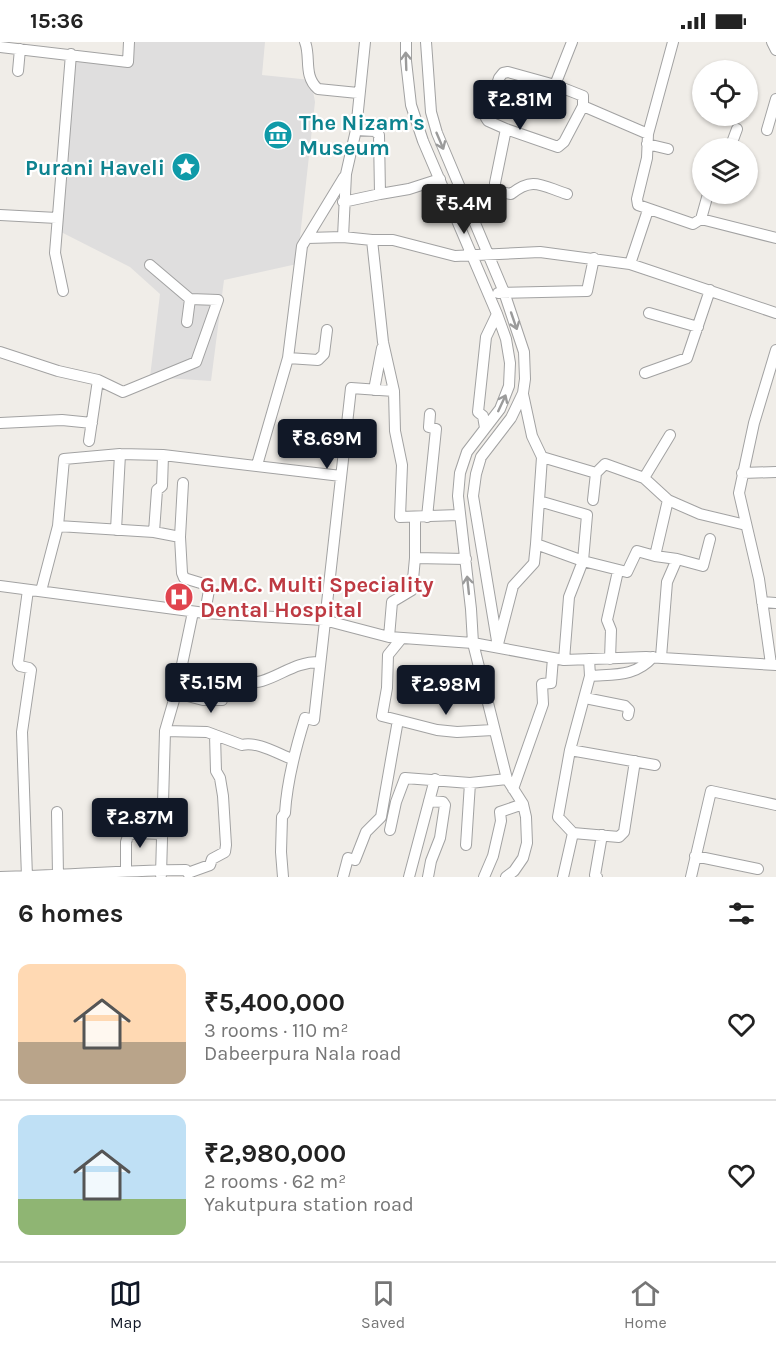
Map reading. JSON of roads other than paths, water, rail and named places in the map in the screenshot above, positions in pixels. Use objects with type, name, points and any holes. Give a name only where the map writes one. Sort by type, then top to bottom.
[{"type":"street","points":[[0,47],[128,62],[129,42]]},
{"type":"street","points":[[305,42],[307,69],[314,86],[318,89],[358,93]]},
{"type":"street","points":[[343,237],[346,174],[356,130],[365,42]]},
{"type":"street","points":[[406,42],[408,85],[414,114],[497,314],[506,339],[510,363],[509,386],[500,409],[467,452],[460,473],[458,496],[473,643],[493,730],[510,784],[523,804],[527,843],[515,875]]},
{"type":"street","points":[[426,42],[430,112],[436,133],[504,292],[524,352],[523,393],[511,418],[481,457],[473,496],[498,647]]},
{"type":"street","points":[[555,84],[572,42]]},
{"type":"street","points":[[673,42],[648,139],[647,158],[637,202],[638,206],[648,210],[693,224],[701,219],[705,204]]},
{"type":"street","points":[[772,42],[776,50]]},
{"type":"street","points":[[18,71],[20,49]]},
{"type":"street","points":[[63,291],[55,253],[71,54]]},
{"type":"street","points":[[508,72],[555,84],[583,96],[583,106],[564,142],[558,147],[506,129],[486,118],[500,75],[508,72]]},
{"type":"street","points":[[408,85],[427,83]]},
{"type":"street","points":[[767,130],[776,99]]},
{"type":"street","points":[[583,106],[668,149]]},
{"type":"street","points":[[496,191],[495,183],[506,129]]},
{"type":"street","points":[[734,138],[737,129]]},
{"type":"street","points":[[356,130],[375,131],[379,135],[380,194]]},
{"type":"street","points":[[257,465],[288,358],[302,246],[346,174]]},
{"type":"street","points":[[343,202],[409,189],[440,179]]},
{"type":"street","points":[[496,191],[511,194],[522,185],[533,183],[567,195]]},
{"type":"street","points":[[471,212],[496,191]]},
{"type":"street","points":[[630,264],[648,210]]},
{"type":"street","points":[[0,215],[57,218]]},
{"type":"street","points":[[701,219],[776,237]]},
{"type":"street","points":[[307,238],[343,237],[393,240],[455,256],[540,252],[594,258],[630,264],[776,313]]},
{"type":"street","points":[[372,240],[383,342],[394,391],[395,431],[402,465],[400,517],[459,515]]},
{"type":"street","points":[[489,294],[587,291],[594,258]]},
{"type":"street","points":[[0,352],[57,372],[98,380],[123,392],[196,362],[218,300],[190,299],[150,265]]},
{"type":"street","points":[[645,373],[687,358],[710,290]]},
{"type":"street","points":[[187,322],[190,299]]},
{"type":"street","points":[[649,313],[698,327]]},
{"type":"street","points":[[497,314],[486,337],[478,412],[488,425],[502,431]]},
{"type":"street","points":[[288,358],[318,360],[324,354],[327,330]]},
{"type":"street","points":[[374,390],[383,342]]},
{"type":"street","points":[[0,586],[206,614],[324,620],[401,639],[473,643],[559,659],[657,657],[773,664],[739,493],[758,409],[776,350]]},
{"type":"street","points":[[89,441],[98,380]]},
{"type":"street","points":[[283,877],[282,817],[285,813],[286,787],[305,718],[314,720],[351,388],[394,391]]},
{"type":"street","points":[[498,647],[513,586],[534,563],[536,544],[542,457],[532,436],[523,393]]},
{"type":"street","points":[[427,517],[436,429],[429,427],[430,414]]},
{"type":"street","points":[[0,423],[62,420],[92,423]]},
{"type":"street","points":[[644,478],[670,435]]},
{"type":"street","points":[[41,591],[58,526],[64,459],[120,454],[163,455],[341,476]]},
{"type":"street","points":[[116,530],[120,454]]},
{"type":"street","points":[[154,532],[157,490],[162,486],[163,455]]},
{"type":"street","points":[[542,457],[596,473]]},
{"type":"street","points":[[593,500],[596,473],[605,464],[644,478],[668,500],[700,514],[746,525]]},
{"type":"street","points":[[742,473],[776,472]]},
{"type":"street","points":[[183,483],[180,537],[184,578],[207,585],[209,590],[206,614]]},
{"type":"street","points":[[458,496],[473,496]]},
{"type":"street","points":[[655,556],[668,500]]},
{"type":"street","points":[[510,784],[543,704],[542,684],[551,683],[559,659],[569,597],[583,561],[587,515],[539,501]]},
{"type":"street","points":[[389,637],[392,602],[412,590],[416,558],[415,518]]},
{"type":"street","points":[[58,526],[154,532],[180,537]]},
{"type":"street","points":[[536,544],[583,561],[627,572],[637,551],[703,566],[710,539]]},
{"type":"street","points":[[416,558],[466,559]]},
{"type":"street","points":[[590,676],[634,672],[657,657],[667,582],[677,559]]},
{"type":"street","points":[[610,659],[611,630],[607,620],[618,571]]},
{"type":"street","points":[[27,876],[22,732],[31,670],[18,663],[28,590]]},
{"type":"street","points":[[762,602],[776,603]]},
{"type":"street","points":[[471,609],[490,609]]},
{"type":"street","points":[[161,874],[165,732],[176,693],[193,612]]},
{"type":"street","points":[[401,639],[388,655],[387,688],[382,716],[437,730],[457,732],[493,730]]},
{"type":"street","points":[[589,659],[590,676],[570,750],[558,817],[573,833],[619,837],[624,832],[635,761]]},
{"type":"street","points":[[176,693],[203,700],[222,700],[223,689],[228,682],[258,682],[281,674],[303,662],[320,662]]},
{"type":"street","points":[[585,698],[625,706],[628,715]]},
{"type":"street","points":[[343,877],[348,858],[355,860],[366,832],[381,817],[398,720]]},
{"type":"street","points":[[165,732],[207,732],[292,759]]},
{"type":"street","points":[[0,877],[161,874],[186,870],[194,874],[210,865],[212,859],[225,852],[223,796],[220,778],[216,771],[215,735]]},
{"type":"street","points":[[570,750],[655,765]]},
{"type":"street","points":[[388,774],[405,778],[510,784]]},
{"type":"street","points":[[390,831],[396,802],[405,778]]},
{"type":"street","points":[[409,877],[435,779]]},
{"type":"street","points":[[466,845],[470,783]]},
{"type":"street","points":[[691,877],[711,791],[776,805]]},
{"type":"street","points":[[428,877],[431,861],[440,838],[445,806],[443,802],[429,801]]},
{"type":"street","points":[[484,877],[493,855],[501,821],[500,812],[523,804]]},
{"type":"street","points":[[57,812],[58,876]]},
{"type":"street","points":[[122,873],[128,836],[134,833],[162,834]]},
{"type":"street","points":[[562,877],[573,833]]},
{"type":"street","points":[[597,877],[595,875],[602,836]]},
{"type":"street","points":[[695,856],[758,869]]},
{"type":"place","name":"The Nizam's Museum","points":[[278,135]]},
{"type":"place","name":"Purani Haveli","points":[[186,167]]},
{"type":"place","name":"G.M.C. Multi Speciality Dental Hospital","points":[[179,597]]}]
